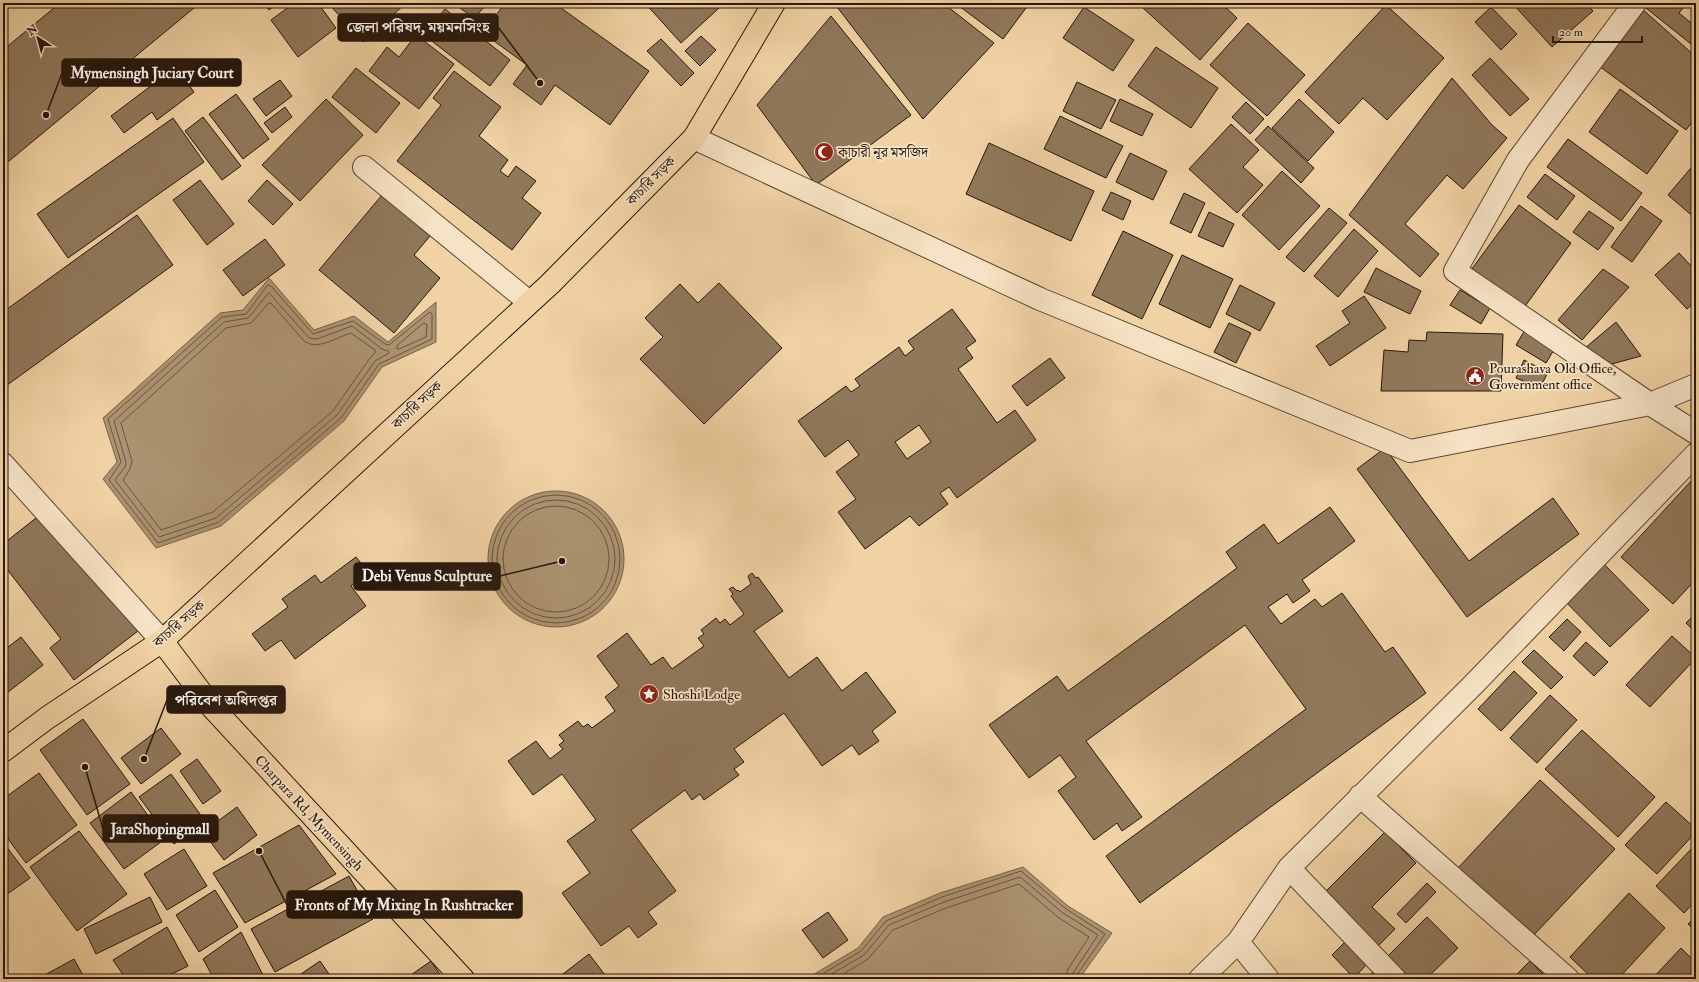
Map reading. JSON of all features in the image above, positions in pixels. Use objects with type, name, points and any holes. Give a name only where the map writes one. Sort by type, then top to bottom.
[{"type":"main road","name":"কাচারি সড়ক","points":[[3,751],[47,718],[162,641],[528,302],[550,284],[694,138],[774,3]]},
{"type":"main road","name":"Charpara Rd, Mymensingh","points":[[162,641],[212,707],[463,979]]},
{"type":"street","points":[[1635,3],[1518,160],[1455,271],[1650,404],[1696,432]]},
{"type":"street","points":[[694,138],[1040,299],[1410,451],[1650,404],[1696,385]]},
{"type":"street","points":[[364,167],[528,302]]},
{"type":"street","points":[[1200,979],[1238,942],[1289,868],[1473,685],[1696,454]]},
{"type":"street","points":[[3,464],[162,641]]},
{"type":"street","points":[[1360,796],[1568,979]]},
{"type":"street","points":[[1289,868],[1395,979]]},
{"type":"street","points":[[1238,942],[1268,979]]},
{"type":"water","points":[[269,278],[314,330],[354,316],[388,342],[436,302],[436,342],[382,367],[344,421],[221,526],[156,548],[103,479],[117,462],[103,418],[220,313],[243,310]]},
{"type":"water","points":[[549,491],[563,491],[582,496],[594,502],[609,516],[619,533],[623,546],[623,572],[619,585],[613,597],[599,612],[594,616],[576,624],[563,627],[549,627],[530,622],[518,616],[503,602],[499,597],[491,579],[488,566],[488,552],[493,533],[499,521],[513,506],[518,502],[536,494]]},
{"type":"water","points":[[1023,867],[1068,906],[1112,933],[1079,979],[806,979],[858,948],[883,917],[940,893]]},
{"type":"building","points":[[60,3],[200,3],[3,166],[3,50]]},
{"type":"building","points":[[263,3],[278,3],[269,10]]},
{"type":"building","points":[[294,3],[318,3],[336,28],[298,57],[271,20]]},
{"type":"building","points":[[328,3],[406,3],[363,42]]},
{"type":"building","points":[[453,3],[488,3],[474,18]]},
{"type":"building","points":[[505,3],[554,3],[649,71],[610,125],[555,85],[541,105],[513,84],[527,65],[483,33]]},
{"type":"building","points":[[645,3],[715,3],[719,8],[681,43]]},
{"type":"building","points":[[834,3],[943,3],[994,43],[923,119]]},
{"type":"building","points":[[955,3],[1021,3],[1026,8],[1003,39]]},
{"type":"building","points":[[1147,3],[1221,3],[1237,18],[1200,60],[1143,8]]},
{"type":"building","points":[[1512,3],[1586,3],[1593,11],[1552,47]]},
{"type":"building","points":[[1650,3],[1687,3],[1679,13],[1696,27],[1696,48],[1646,8]]},
{"type":"building","points":[[1386,5],[1444,58],[1387,120],[1363,98],[1339,124],[1305,92]]},
{"type":"building","points":[[1084,7],[1134,40],[1113,71],[1063,38]]},
{"type":"building","points":[[1491,7],[1517,34],[1501,50],[1475,22]]},
{"type":"building","points":[[1640,7],[1696,57],[1696,116],[1686,130],[1599,66]]},
{"type":"building","points":[[445,9],[510,60],[490,86],[424,35]]},
{"type":"building","points":[[831,16],[911,115],[816,185],[757,105]]},
{"type":"building","points":[[1248,23],[1305,75],[1267,116],[1210,65]]},
{"type":"building","points":[[416,35],[454,64],[419,109],[369,71],[387,47],[399,57]]},
{"type":"building","points":[[701,36],[716,50],[700,66],[685,51]]},
{"type":"building","points":[[661,39],[694,73],[681,86],[647,51]]},
{"type":"building","points":[[1156,47],[1218,88],[1191,128],[1128,86]]},
{"type":"building","points":[[1490,58],[1529,99],[1510,116],[1472,75]]},
{"type":"building","points":[[176,67],[194,92],[157,120],[152,112],[124,133],[111,116]]},
{"type":"building","points":[[356,68],[400,103],[376,133],[332,97]]},
{"type":"building","points":[[454,71],[501,107],[479,136],[508,160],[500,171],[508,177],[516,166],[536,181],[522,198],[541,213],[512,250],[397,161],[441,105],[433,98]]},
{"type":"building","points":[[1452,78],[1492,125],[1507,138],[1463,189],[1447,175],[1405,224],[1439,254],[1420,277],[1349,215]]},
{"type":"building","points":[[280,80],[292,96],[266,116],[253,99]]},
{"type":"building","points":[[1077,82],[1116,100],[1101,129],[1063,111]]},
{"type":"building","points":[[1620,89],[1678,131],[1647,174],[1589,132]]},
{"type":"building","points":[[236,94],[269,139],[243,159],[209,114]]},
{"type":"building","points":[[326,99],[363,135],[300,201],[262,165]]},
{"type":"building","points":[[1120,99],[1153,114],[1142,136],[1110,121]]},
{"type":"building","points":[[1299,99],[1334,132],[1308,161],[1272,128]]},
{"type":"building","points":[[1246,102],[1264,119],[1250,134],[1232,117]]},
{"type":"building","points":[[285,107],[292,117],[272,133],[264,123]]},
{"type":"building","points":[[1060,116],[1123,146],[1106,178],[1044,149]]},
{"type":"building","points":[[203,117],[241,166],[222,180],[185,131]]},
{"type":"building","points":[[173,118],[204,162],[68,258],[37,214]]},
{"type":"building","points":[[1231,124],[1259,150],[1243,167],[1263,185],[1237,213],[1189,169]]},
{"type":"building","points":[[1268,126],[1314,168],[1301,183],[1255,140]]},
{"type":"building","points":[[1568,139],[1642,193],[1621,221],[1547,167]]},
{"type":"building","points":[[989,143],[1094,191],[1071,241],[966,194]]},
{"type":"building","points":[[1130,153],[1167,171],[1153,200],[1116,182]]},
{"type":"building","points":[[1696,162],[1696,219],[1668,195]]},
{"type":"building","points":[[1282,171],[1320,206],[1279,250],[1242,215]]},
{"type":"building","points":[[1545,174],[1575,196],[1557,220],[1527,197]]},
{"type":"building","points":[[200,180],[234,224],[207,245],[173,200]]},
{"type":"building","points":[[267,180],[293,204],[273,225],[248,201]]},
{"type":"building","points":[[1111,192],[1131,201],[1123,220],[1102,210]]},
{"type":"building","points":[[1184,193],[1205,203],[1191,233],[1170,223]]},
{"type":"building","points":[[382,195],[430,236],[414,255],[440,278],[394,333],[319,270]]},
{"type":"building","points":[[1519,205],[1571,243],[1523,309],[1471,270]]},
{"type":"building","points":[[1641,206],[1662,221],[1632,262],[1611,247]]},
{"type":"building","points":[[1329,208],[1347,223],[1304,272],[1286,257]]},
{"type":"building","points":[[1589,211],[1614,228],[1598,250],[1573,232]]},
{"type":"building","points":[[1209,212],[1234,224],[1223,247],[1198,236]]},
{"type":"building","points":[[137,215],[173,265],[3,388],[3,312]]},
{"type":"building","points":[[1354,229],[1378,251],[1338,297],[1314,276]]},
{"type":"building","points":[[1123,231],[1173,255],[1142,319],[1092,295]]},
{"type":"building","points":[[265,239],[285,265],[243,296],[223,270]]},
{"type":"building","points":[[1679,253],[1696,271],[1696,301],[1687,309],[1655,275]]},
{"type":"building","points":[[1182,255],[1233,279],[1210,328],[1159,304]]},
{"type":"building","points":[[1376,268],[1421,291],[1410,314],[1364,292]]},
{"type":"building","points":[[1603,269],[1629,287],[1582,340],[1558,320]]},
{"type":"building","points":[[719,283],[782,348],[704,424],[640,359],[663,337],[645,318],[680,284],[698,303]]},
{"type":"building","points":[[1240,285],[1275,303],[1260,331],[1226,314]]},
{"type":"building","points":[[1460,290],[1490,308],[1481,324],[1450,305]]},
{"type":"building","points":[[1364,296],[1386,328],[1330,366],[1316,346],[1350,323],[1342,311]]},
{"type":"building","points":[[952,309],[976,341],[966,348],[973,358],[958,369],[997,423],[1015,410],[1036,440],[957,498],[949,487],[940,493],[948,504],[919,526],[910,516],[865,549],[838,512],[856,499],[836,472],[859,455],[848,440],[825,457],[798,421],[846,386],[851,392],[860,386],[855,379],[899,347],[905,356],[914,349],[908,341]],"holes":[[[919,425],[931,442],[907,459],[895,442]]]},
{"type":"building","points":[[1616,322],[1641,356],[1608,365],[1585,348]]},
{"type":"building","points":[[1229,323],[1251,333],[1236,363],[1214,352]]},
{"type":"building","points":[[1525,330],[1555,348],[1546,363],[1516,345]]},
{"type":"building","points":[[1427,332],[1503,334],[1501,391],[1381,391],[1384,350],[1408,352],[1409,340],[1426,341]]},
{"type":"building","points":[[1050,358],[1065,378],[1027,406],[1012,386]]},
{"type":"building","points":[[1524,360],[1548,372],[1540,388],[1516,378]]},
{"type":"building","points":[[1385,448],[1469,561],[1553,498],[1579,534],[1467,617],[1357,469]]},
{"type":"building","points":[[1692,480],[1696,484],[1696,579],[1673,604],[1621,557]]},
{"type":"building","points":[[1330,507],[1355,541],[1302,580],[1310,591],[1293,603],[1287,594],[1268,607],[1281,624],[1315,599],[1322,607],[1342,593],[1385,652],[1393,647],[1426,693],[1140,903],[1106,856],[1306,709],[1245,625],[1086,741],[1142,817],[1122,831],[1117,823],[1094,840],[1058,791],[1076,777],[1060,755],[1029,778],[989,725],[1057,676],[1068,691],[1237,568],[1226,552],[1264,524],[1278,544]]},
{"type":"building","points":[[45,511],[138,631],[74,680],[50,648],[61,639],[3,564],[3,544]]},
{"type":"building","points":[[356,557],[369,573],[351,586],[366,606],[295,659],[281,640],[265,651],[252,634],[288,607],[282,599],[315,575],[321,583]]},
{"type":"building","points":[[1597,557],[1649,610],[1610,647],[1559,595]]},
{"type":"building","points":[[752,573],[756,578],[758,577],[783,611],[754,631],[789,678],[817,657],[842,691],[866,672],[896,712],[872,731],[879,741],[859,755],[852,745],[822,766],[784,713],[734,749],[744,762],[734,769],[739,775],[704,800],[700,794],[692,800],[685,790],[631,830],[676,891],[648,912],[657,924],[638,938],[629,926],[601,946],[562,893],[590,873],[567,841],[596,820],[562,774],[533,795],[508,761],[536,741],[550,759],[563,749],[559,745],[564,741],[559,735],[578,721],[583,727],[588,724],[592,728],[615,711],[605,697],[619,686],[597,656],[627,633],[651,665],[663,657],[672,669],[704,646],[698,638],[704,634],[701,630],[716,618],[720,623],[725,619],[730,625],[744,614],[731,596],[733,594],[729,589],[733,587],[740,592],[751,584],[748,576]]},
{"type":"building","points":[[1696,613],[1696,633],[1686,623]]},
{"type":"building","points":[[1567,619],[1581,632],[1564,651],[1549,637]]},
{"type":"building","points":[[1672,636],[1696,658],[1650,707],[1626,685]]},
{"type":"building","points":[[21,637],[43,665],[3,696],[3,651]]},
{"type":"building","points":[[1586,642],[1608,662],[1594,676],[1573,656]]},
{"type":"building","points":[[1534,650],[1563,677],[1551,689],[1522,662]]},
{"type":"building","points":[[1514,671],[1537,693],[1501,731],[1478,709]]},
{"type":"building","points":[[1550,695],[1577,720],[1537,763],[1510,738]]},
{"type":"building","points":[[83,719],[130,784],[87,815],[40,750]]},
{"type":"building","points":[[161,728],[181,754],[141,784],[121,758]]},
{"type":"building","points":[[1582,730],[1655,797],[1618,837],[1545,769]]},
{"type":"building","points":[[197,759],[221,791],[203,804],[180,771]]},
{"type":"building","points":[[39,773],[77,825],[26,863],[3,832],[3,799]]},
{"type":"building","points":[[171,774],[205,821],[174,844],[139,797]]},
{"type":"building","points":[[1540,780],[1615,849],[1532,937],[1458,868]]},
{"type":"building","points":[[131,792],[165,839],[124,869],[90,823]]},
{"type":"building","points":[[1666,802],[1696,829],[1696,832],[1657,874],[1625,845]]},
{"type":"building","points":[[237,807],[257,835],[224,860],[203,832]]},
{"type":"building","points":[[299,825],[336,874],[245,923],[213,873]]},
{"type":"building","points":[[79,831],[127,894],[77,931],[30,867]]},
{"type":"building","points":[[1385,832],[1416,863],[1372,907],[1395,929],[1374,950],[1320,897]]},
{"type":"building","points":[[3,842],[30,878],[3,897]]},
{"type":"building","points":[[1696,844],[1696,900],[1684,913],[1656,886]]},
{"type":"building","points":[[184,849],[207,886],[167,910],[144,874]]},
{"type":"building","points":[[349,876],[373,919],[275,972],[251,929]]},
{"type":"building","points":[[1427,883],[1436,892],[1406,923],[1397,914]]},
{"type":"building","points":[[215,890],[238,927],[199,952],[176,915]]},
{"type":"building","points":[[1629,893],[1665,928],[1618,979],[1593,979],[1570,957]]},
{"type":"building","points":[[150,897],[162,922],[96,954],[84,929]]},
{"type":"building","points":[[828,912],[848,940],[823,958],[802,930]]},
{"type":"building","points":[[1696,916],[1696,931],[1688,924]]},
{"type":"building","points":[[1427,917],[1458,948],[1426,979],[1403,979],[1384,960]]},
{"type":"building","points":[[167,927],[188,966],[162,979],[126,979],[113,960]]},
{"type":"building","points":[[241,932],[265,979],[214,979],[203,959]]},
{"type":"building","points":[[1345,942],[1367,964],[1354,978],[1332,955]]},
{"type":"building","points":[[1681,948],[1696,963],[1696,971],[1688,979],[1652,979]]},
{"type":"building","points":[[589,954],[608,979],[560,979],[559,977]]},
{"type":"building","points":[[74,959],[85,979],[42,979],[41,977]]},
{"type":"building","points":[[320,961],[331,977],[329,979],[304,979],[301,974]]},
{"type":"building","points":[[431,961],[443,979],[405,979]]},
{"type":"building","points":[[1530,961],[1548,979],[1512,979]]},
{"type":"building","points":[[1375,970],[1384,979],[1366,979]]},
{"type":"place","name":"জেলা পরিষদ, ময়মনসিংহ","points":[[540,83]]},
{"type":"place","name":"Mymensingh Juciary Court","points":[[46,115]]},
{"type":"place","name":"কাচারী নূর মসজিদ","points":[[824,152]]},
{"type":"place","name":"Pourashava Old Office, Government office","points":[[1475,376]]},
{"type":"place","name":"Debi Venus Sculpture","points":[[562,561]]},
{"type":"place","name":"Shoshi Lodge","points":[[649,694]]},
{"type":"place","name":"পরিবেশ অধিদপ্তর","points":[[144,759]]},
{"type":"place","name":"JaraShopingmall","points":[[85,767]]},
{"type":"place","name":"Fronts of My Mixing In Rushtracker","points":[[259,851]]}]
